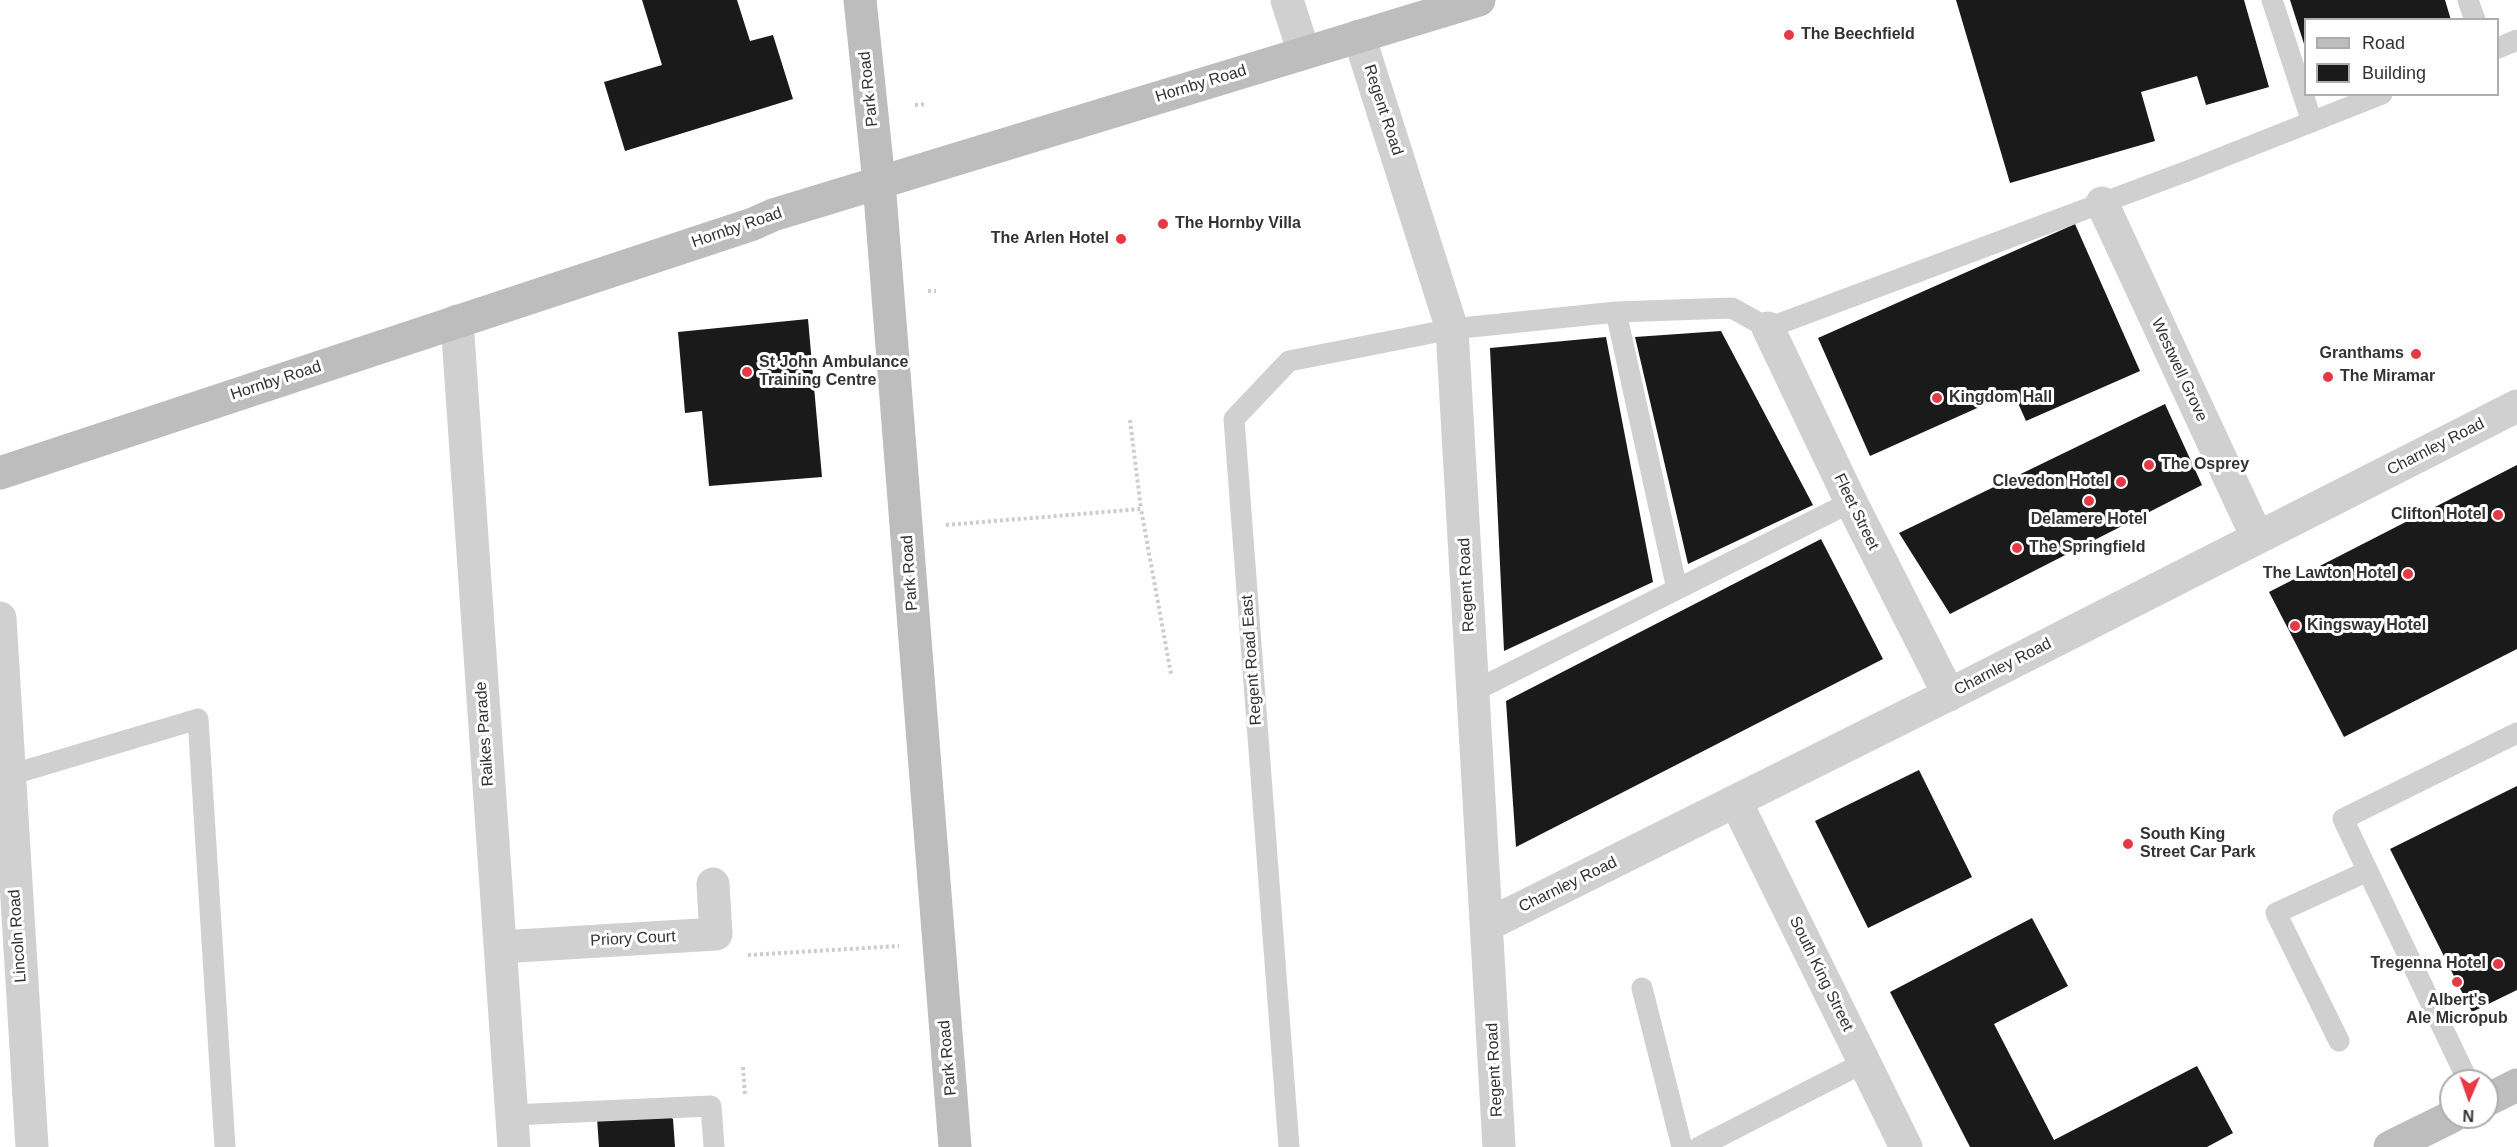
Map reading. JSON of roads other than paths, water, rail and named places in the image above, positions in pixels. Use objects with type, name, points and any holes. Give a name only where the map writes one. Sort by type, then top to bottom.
[{"type":"main road","name":"Park Road","points":[[860,0],[879,182],[955,1147]]},
{"type":"main road","name":"Hornby Road","points":[[0,473],[879,182],[1479,0]]},
{"type":"main road","points":[[2499,1094],[2517,1085]]},
{"type":"main road","points":[[2390,1147],[2439,1123]]},
{"type":"street","points":[[1287,0],[1304,52]]},
{"type":"street","name":"Regent Road","points":[[1359,36],[1452,329],[1499,1147]]},
{"type":"street","name":"Westwell Grove","points":[[2102,203],[2256,537]]},
{"type":"street","name":"Raikes Parade","points":[[457,321],[513,1131]]},
{"type":"street","name":"Fleet Street","points":[[1768,328],[1851,502],[1949,695]]},
{"type":"street","name":"Charnley Road","points":[[1487,925],[1949,695],[2517,406]]},
{"type":"street","name":"Lincoln Road","points":[[0,618],[4,777],[32,1147]]},
{"type":"street","name":"South King Street","points":[[1736,802],[1906,1147]]},
{"type":"street","name":"Priory Court","points":[[500,947],[716,934],[713,884]]},
{"type":"lane","points":[[2272,0],[2312,122]]},
{"type":"lane","points":[[2468,0],[2474,18]]},
{"type":"lane","points":[[2499,48],[2517,40]]},
{"type":"lane","points":[[1768,328],[2102,203],[2377,96]]},
{"type":"lane","name":"Regent Road East","points":[[1288,1147],[1234,419],[1289,361],[1452,329],[1617,312],[1732,308],[1768,328]]},
{"type":"lane","points":[[1617,312],[1677,589]]},
{"type":"lane","points":[[1474,691],[1851,502]]},
{"type":"lane","points":[[4,777],[198,719],[225,1147]]},
{"type":"lane","points":[[2462,1069],[2343,819],[2517,733]]},
{"type":"lane","points":[[2339,1041],[2276,913],[2368,871]]},
{"type":"lane","points":[[1642,988],[1682,1147]]},
{"type":"lane","points":[[1699,1147],[1865,1062]]},
{"type":"lane","points":[[513,1131],[711,1106],[714,1147]]},
{"type":"place","name":"The Beechfield","points":[[1789,35]]},
{"type":"place","name":"The Hornby Villa","points":[[1163,224]]},
{"type":"place","name":"The Arlen Hotel","points":[[1121,239]]},
{"type":"place","name":"Granthams","points":[[2416,354]]},
{"type":"place","name":"St John Ambulance Training Centre","points":[[747,372]]},
{"type":"place","name":"The Miramar","points":[[2328,377]]},
{"type":"place","name":"Kingdom Hall","points":[[1937,398]]},
{"type":"place","name":"The Osprey","points":[[2149,465]]},
{"type":"place","name":"Clevedon Hotel","points":[[2121,482]]},
{"type":"place","name":"Delamere Hotel","points":[[2089,501]]},
{"type":"place","name":"Clifton Hotel","points":[[2498,515]]},
{"type":"place","name":"The Springfield","points":[[2017,548]]},
{"type":"place","name":"The Lawton Hotel","points":[[2408,574]]},
{"type":"place","name":"Kingsway Hotel","points":[[2295,626]]},
{"type":"place","name":"South King Street Car Park","points":[[2128,844]]},
{"type":"place","name":"Tregenna Hotel","points":[[2498,964]]},
{"type":"place","name":"Albert's Ale Micropub","points":[[2457,982]]}]
